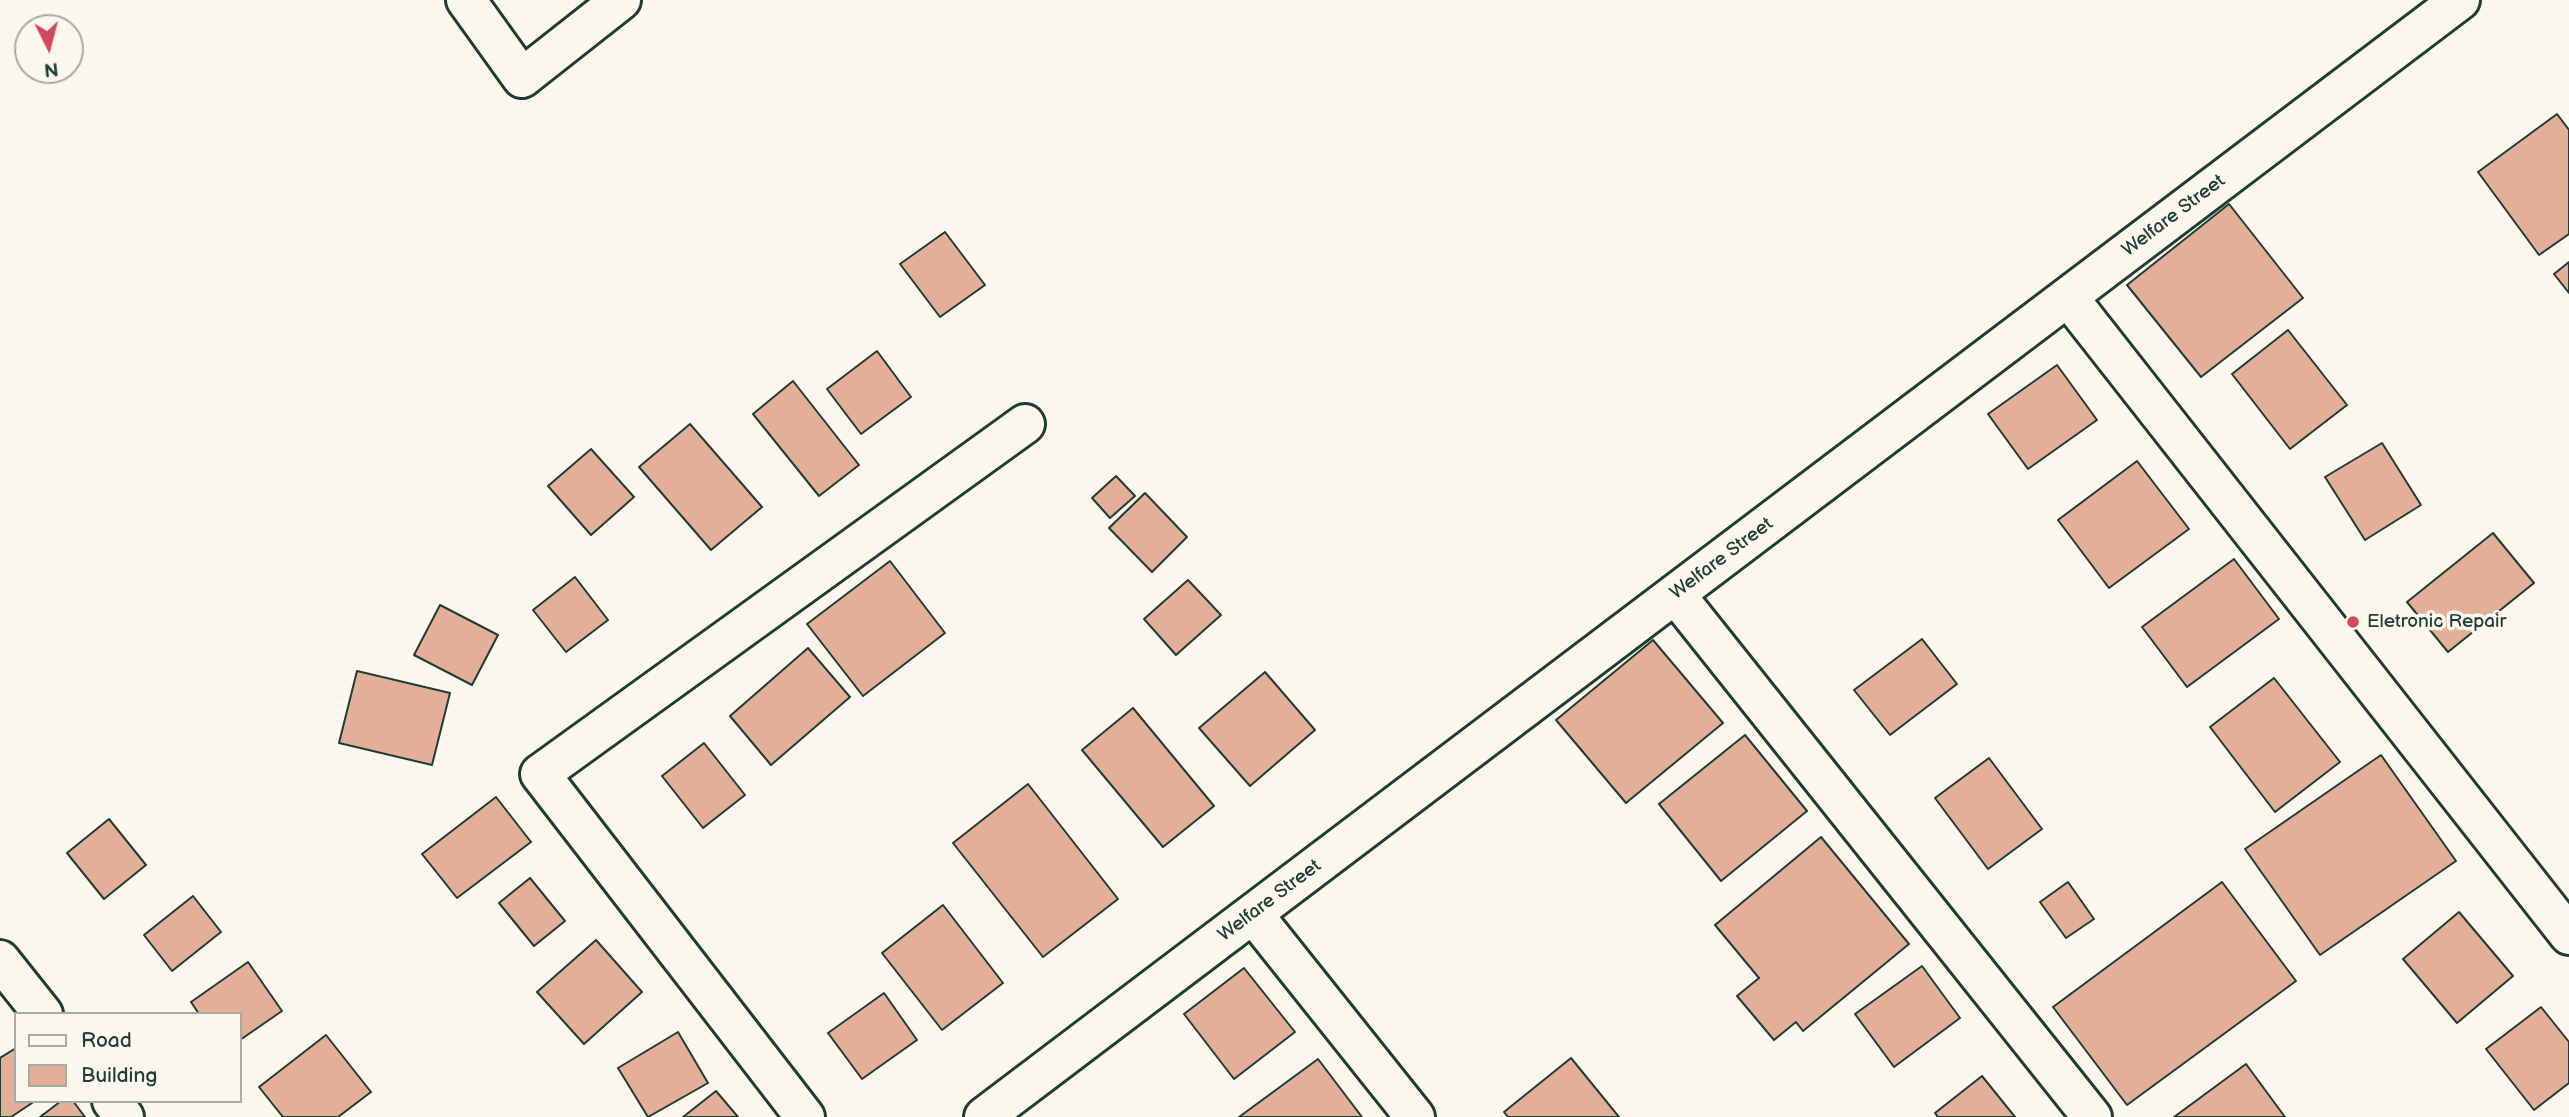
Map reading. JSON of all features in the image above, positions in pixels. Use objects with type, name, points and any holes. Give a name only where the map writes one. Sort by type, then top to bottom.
[{"type":"street","points":[[466,0],[522,78],[621,0]]},
{"type":"street","name":"Welfare Street","points":[[984,1117],[2460,0]]},
{"type":"street","points":[[2068,297],[2569,935]]},
{"type":"street","points":[[805,1117],[540,774],[1025,424]]},
{"type":"street","points":[[1675,594],[2092,1117]]},
{"type":"street","points":[[1253,914],[1415,1117]]},
{"type":"street","points":[[0,960],[41,1012]]},
{"type":"street","points":[[113,1103],[124,1117]]},
{"type":"building","points":[[2557,114],[2569,130],[2569,234],[2539,255],[2478,172]]},
{"type":"building","points":[[2229,204],[2303,298],[2201,377],[2127,285]]},
{"type":"building","points":[[945,232],[985,285],[940,317],[900,264]]},
{"type":"building","points":[[2569,262],[2569,293],[2554,274]]},
{"type":"building","points":[[2288,330],[2347,405],[2290,449],[2232,374]]},
{"type":"building","points":[[877,351],[911,397],[861,434],[827,389]]},
{"type":"building","points":[[2057,365],[2097,420],[2028,469],[1988,414]]},
{"type":"building","points":[[793,381],[859,465],[819,496],[753,414]]},
{"type":"building","points":[[690,424],[762,507],[711,550],[639,467]]},
{"type":"building","points":[[2382,443],[2421,505],[2365,540],[2325,477]]},
{"type":"building","points":[[591,449],[634,497],[591,535],[548,486]]},
{"type":"building","points":[[2137,461],[2189,529],[2109,588],[2058,520]]},
{"type":"building","points":[[1116,476],[1135,496],[1110,518],[1092,498]]},
{"type":"building","points":[[1145,493],[1187,537],[1152,572],[1109,528]]},
{"type":"building","points":[[2493,533],[2534,583],[2448,652],[2407,602]]},
{"type":"building","points":[[2234,559],[2279,619],[2187,687],[2142,627]]},
{"type":"building","points":[[890,561],[945,633],[863,696],[807,624]]},
{"type":"building","points":[[575,577],[608,620],[566,652],[533,610]]},
{"type":"building","points":[[1188,580],[1221,615],[1176,655],[1144,619]]},
{"type":"building","points":[[440,605],[498,635],[472,685],[414,655]]},
{"type":"building","points":[[1922,639],[1957,684],[1890,735],[1854,690]]},
{"type":"building","points":[[1653,640],[1723,723],[1626,803],[1556,720]]},
{"type":"building","points":[[808,648],[850,697],[771,765],[730,716]]},
{"type":"building","points":[[357,671],[450,693],[432,765],[339,743]]},
{"type":"building","points":[[1265,672],[1315,730],[1250,786],[1199,728]]},
{"type":"building","points":[[2274,678],[2340,762],[2275,812],[2210,727]]},
{"type":"building","points":[[1133,708],[1214,806],[1163,847],[1082,750]]},
{"type":"building","points":[[1745,735],[1807,811],[1721,881],[1659,804]]},
{"type":"building","points":[[704,743],[745,795],[703,828],[662,776]]},
{"type":"building","points":[[2381,755],[2456,861],[2320,955],[2245,849]]},
{"type":"building","points":[[1989,758],[2042,829],[1988,869],[1935,798]]},
{"type":"building","points":[[1028,784],[1118,899],[1043,957],[953,843]]},
{"type":"building","points":[[496,797],[531,842],[457,898],[422,854]]},
{"type":"building","points":[[109,819],[146,865],[104,899],[67,853]]},
{"type":"building","points":[[1821,837],[1909,944],[1803,1031],[1796,1022],[1774,1040],[1737,996],[1759,978],[1715,925]]},
{"type":"building","points":[[530,878],[565,921],[534,946],[499,903]]},
{"type":"building","points":[[2068,882],[2094,919],[2066,938],[2040,902]]},
{"type":"building","points":[[2222,882],[2296,981],[2127,1105],[2053,1007]]},
{"type":"building","points":[[193,896],[221,932],[172,971],[144,935]]},
{"type":"building","points":[[943,905],[1003,983],[942,1030],[882,953]]},
{"type":"building","points":[[2459,912],[2513,976],[2457,1023],[2403,959]]},
{"type":"building","points":[[596,940],[642,992],[584,1044],[537,992]]},
{"type":"building","points":[[248,962],[282,1011],[242,1039],[242,1012],[198,1012],[191,1002]]},
{"type":"building","points":[[1922,966],[1960,1018],[1894,1067],[1855,1014]]},
{"type":"building","points":[[1244,968],[1295,1032],[1234,1079],[1184,1014]]},
{"type":"building","points":[[884,993],[917,1040],[862,1079],[828,1033]]},
{"type":"building","points":[[2541,1007],[2569,1042],[2569,1083],[2534,1110],[2486,1049]]},
{"type":"building","points":[[678,1032],[708,1083],[648,1117],[618,1068]]},
{"type":"building","points":[[326,1035],[371,1092],[338,1117],[283,1117],[259,1087]]},
{"type":"building","points":[[14,1049],[14,1103],[32,1103],[11,1117],[0,1117],[0,1058]]},
{"type":"building","points":[[1571,1058],[1619,1117],[1508,1117],[1504,1112]]},
{"type":"building","points":[[1318,1059],[1362,1117],[1239,1117]]},
{"type":"building","points":[[2246,1064],[2285,1117],[2174,1117]]},
{"type":"building","points":[[1982,1076],[2015,1117],[1938,1117],[1935,1113]]},
{"type":"building","points":[[716,1091],[738,1117],[683,1117]]},
{"type":"building","points":[[58,1103],[74,1103],[85,1117],[40,1117]]},
{"type":"place","name":"Eletronic Repair","points":[[2353,622]]}]
